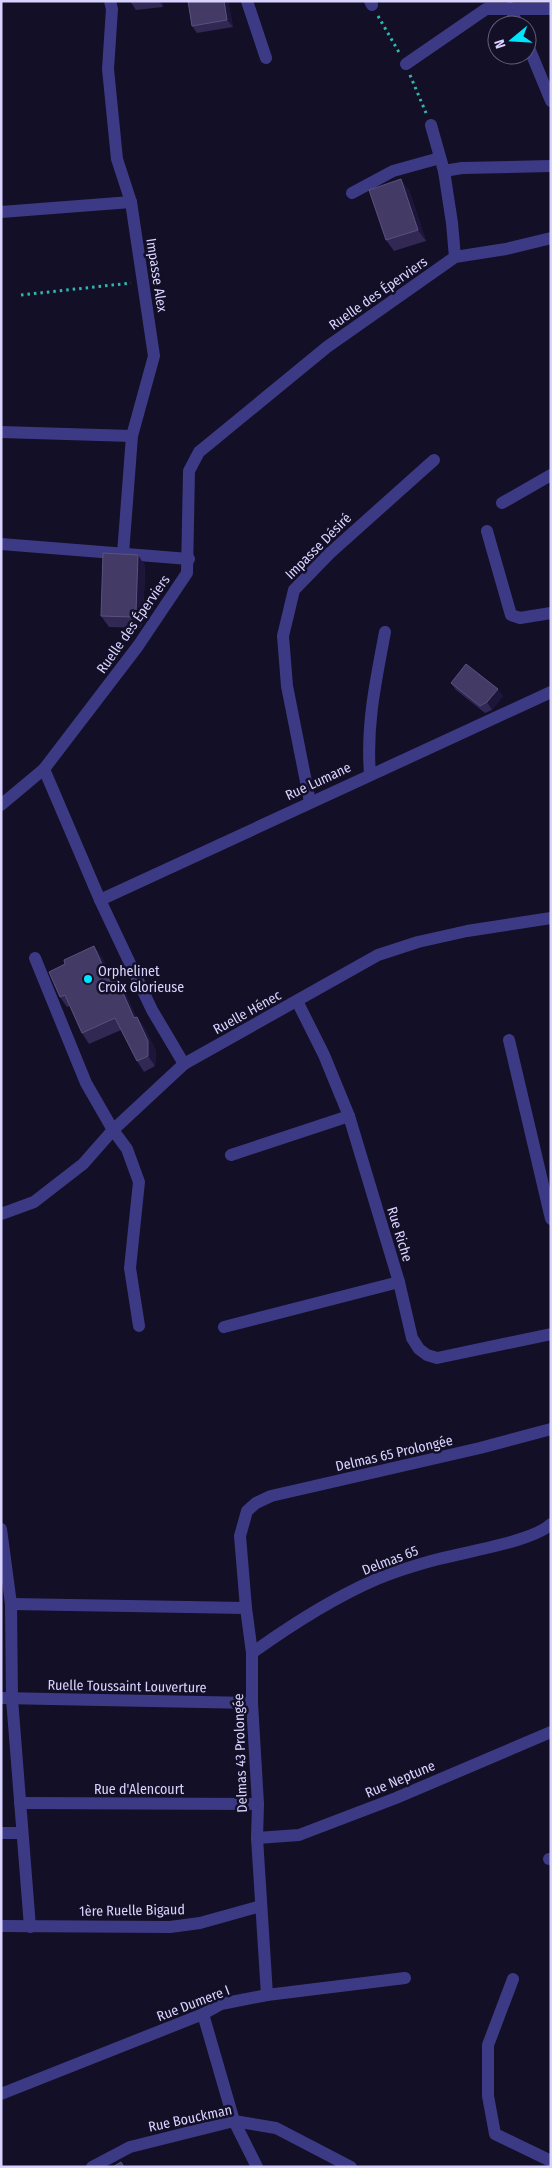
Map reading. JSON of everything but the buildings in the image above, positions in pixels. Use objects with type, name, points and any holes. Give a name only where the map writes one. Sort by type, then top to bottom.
[{"type":"street","name":"Impasse Alex","points":[[110,1],[112,9],[108,69],[117,159],[131,202],[154,356],[132,436],[123,554]]},
{"type":"street","points":[[248,1],[266,58]]},
{"type":"street","points":[[510,8],[513,15]]},
{"type":"street","points":[[406,64],[486,9],[551,9]]},
{"type":"street","points":[[536,65],[551,101]]},
{"type":"street","points":[[431,125],[444,170],[455,258]]},
{"type":"street","points":[[352,193],[393,171],[440,158]]},
{"type":"street","points":[[444,170],[549,163]]},
{"type":"street","points":[[1,212],[131,202]]},
{"type":"street","name":"Ruelle des Éperviers","points":[[1,805],[44,769],[138,646],[187,573],[189,559],[189,471],[199,452],[327,348],[455,258],[506,250],[551,238]]},
{"type":"street","points":[[1,432],[132,436]]},
{"type":"street","name":"Impasse Désiré","points":[[310,802],[287,686],[283,636],[294,590],[330,553],[434,460]]},
{"type":"street","points":[[502,502],[551,475]]},
{"type":"street","points":[[487,531],[511,615],[520,618],[551,613]]},
{"type":"street","points":[[1,544],[189,559]]},
{"type":"street","points":[[370,774],[368,744],[371,702],[386,632]]},
{"type":"street","name":"Rue Lumane","points":[[100,900],[551,692]]},
{"type":"street","points":[[44,769],[100,900],[152,1010],[184,1064]]},
{"type":"street","name":"Ruelle Hénec","points":[[1,1214],[34,1202],[83,1164],[113,1130],[184,1064],[378,955],[418,942],[467,931],[551,918]]},
{"type":"street","points":[[35,958],[86,1083],[113,1130],[127,1148],[138,1182],[130,1268],[138,1326]]},
{"type":"street","name":"Rue Riche","points":[[297,1001],[324,1055],[349,1116],[399,1282],[412,1338],[419,1349],[427,1355],[437,1358],[551,1334]]},
{"type":"street","points":[[509,1040],[551,1219]]},
{"type":"street","points":[[232,1155],[349,1116]]},
{"type":"street","points":[[224,1327],[399,1282]]},
{"type":"street","name":"Delmas 65 Prolongée","points":[[246,1511],[256,1503],[271,1496],[480,1448],[551,1429]]},
{"type":"street","name":"Delmas 43 Prolongée","points":[[246,1511],[240,1536],[252,1653],[252,1703],[258,1804],[257,1838],[267,1995]]},
{"type":"street","name":"Delmas 65","points":[[252,1653],[281,1632],[377,1579],[430,1561],[523,1538],[551,1524]]},
{"type":"street","points":[[1,1529],[11,1604],[7,1698],[20,1803],[30,1927]]},
{"type":"street","points":[[11,1604],[246,1608]]},
{"type":"street","name":"Ruelle Toussaint Louverture","points":[[7,1698],[252,1703]]},
{"type":"street","name":"Rue Neptune","points":[[257,1838],[299,1835],[396,1798],[551,1732]]},
{"type":"street","name":"Rue d'Alencourt","points":[[20,1803],[258,1804]]},
{"type":"street","points":[[1,1833],[22,1833]]},
{"type":"street","name":"1ère Ruelle Bigaud","points":[[1,1926],[170,1927],[200,1923],[261,1906]]},
{"type":"street","name":"Rue Dumere I","points":[[1,2094],[203,2014],[221,2004],[267,1995],[405,1978]]},
{"type":"street","points":[[513,1978],[488,2045],[488,2096],[494,2134],[551,2161]]},
{"type":"street","points":[[203,2014],[234,2121],[257,2167]]},
{"type":"street","name":"Rue Bouckman","points":[[92,2167],[130,2147],[234,2121],[276,2128],[350,2167]]},
{"type":"path","points":[[21,295],[109,284],[144,282]]},
{"type":"place","name":"Orphelinet Croix Glorieuse","points":[[88,979]]}]
